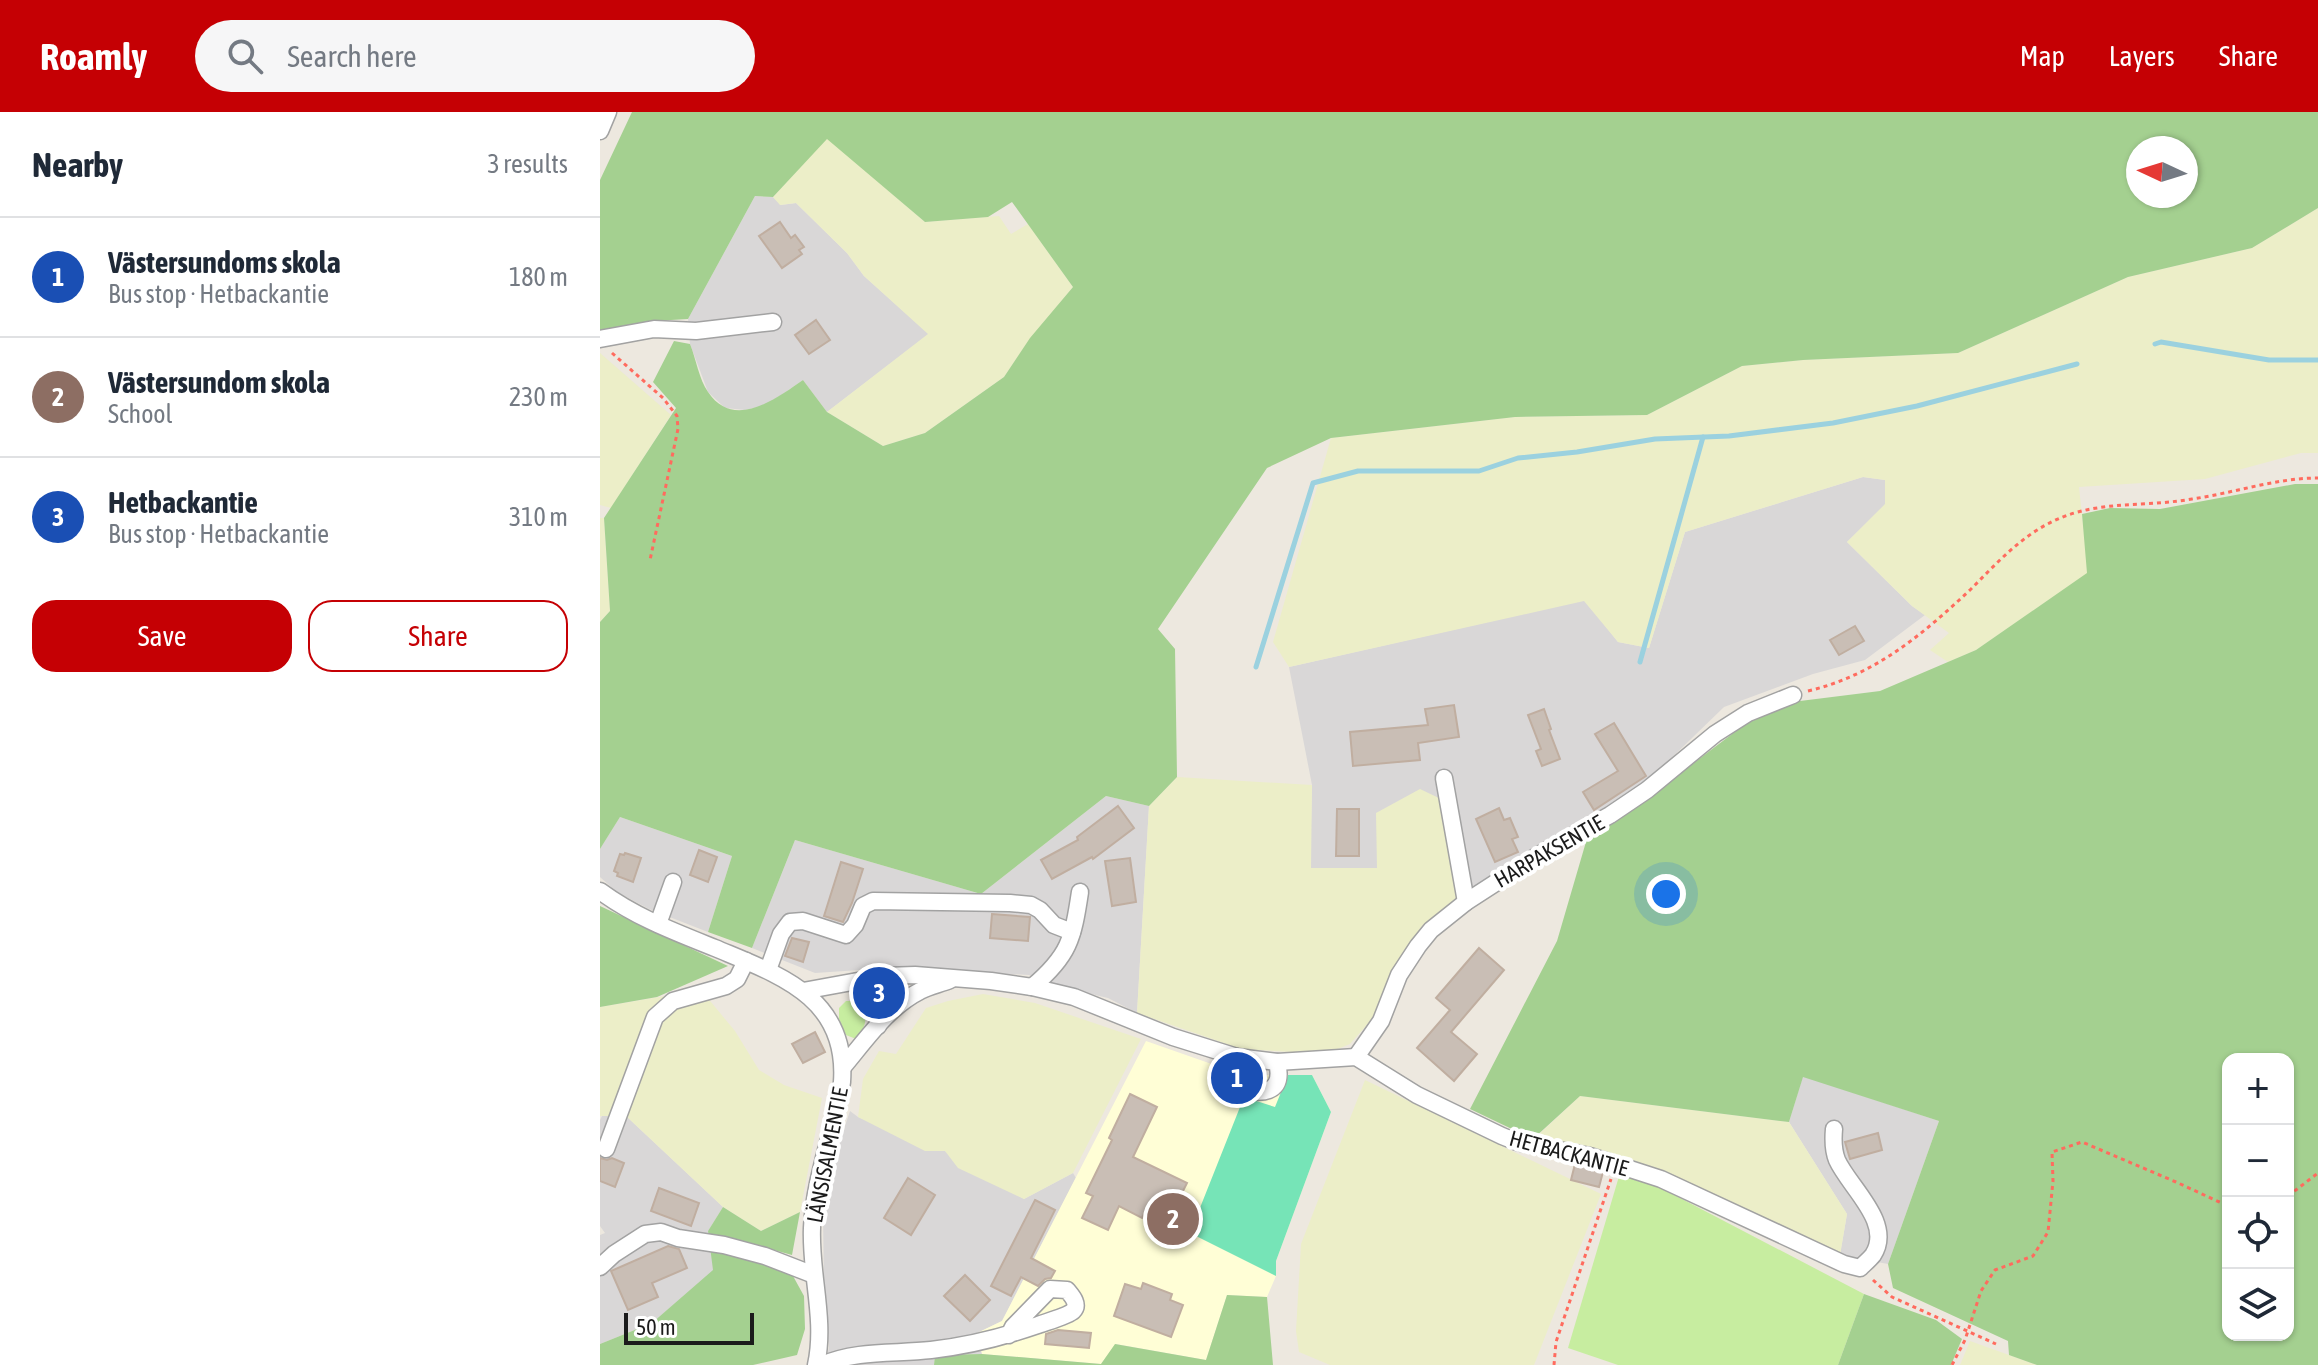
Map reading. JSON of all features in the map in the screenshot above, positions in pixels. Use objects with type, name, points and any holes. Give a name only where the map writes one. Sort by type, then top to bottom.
[{"type":"street","points":[[600,131],[608,112]]},
{"type":"street","points":[[605,345],[654,329],[696,331],[773,322]]},
{"type":"street","name":"HARPAKSENTIE","points":[[1356,1057],[1381,1021],[1399,975],[1431,930],[1466,902],[1525,863],[1610,815],[1647,790],[1726,727],[1759,708],[1793,695]]},
{"type":"street","points":[[1444,778],[1466,902]]},
{"type":"street","points":[[658,924],[673,882]]},
{"type":"street","name":"LÄNSISALMENTIE","points":[[600,891],[626,909],[658,924],[786,978],[814,1001],[834,1032],[843,1067],[813,1216],[811,1253],[820,1338],[819,1365]]},
{"type":"street","points":[[1032,987],[1054,969],[1066,952],[1080,892]]},
{"type":"street","points":[[768,970],[781,934],[790,922],[803,921],[846,935],[855,925],[863,906],[873,901],[1031,905],[1054,925],[1072,932]]},
{"type":"street","points":[[606,1149],[655,1017],[673,1001],[726,986],[737,979],[746,961]]},
{"type":"street","points":[[803,991],[885,976],[915,975],[1032,987],[1074,997],[1173,1037],[1237,1057],[1277,1062],[1356,1057]]},
{"type":"street","points":[[843,1067],[878,1026],[919,991],[955,979]]},
{"type":"street","points":[[855,982],[867,990],[877,1003],[878,1026]]},
{"type":"street","points":[[1237,1057],[1234,1083],[1236,1088],[1243,1090],[1270,1091],[1275,1087],[1279,1080],[1277,1062]]},
{"type":"street","name":"HETBACKANTIE","points":[[1356,1057],[1417,1095],[1502,1136],[1517,1142],[1590,1156],[1661,1179],[1844,1264],[1860,1268]]},
{"type":"street","points":[[1834,1129],[1836,1158],[1868,1205],[1879,1239],[1874,1254],[1860,1268]]},
{"type":"street","points":[[600,1267],[645,1234],[661,1232],[751,1252],[814,1275]]},
{"type":"street","points":[[819,1365],[841,1356],[932,1350],[1009,1335]]},
{"type":"path","points":[[605,345],[663,398],[677,416],[678,429],[650,560]]},
{"type":"path","points":[[1793,695],[1822,688],[1885,660],[1939,618],[2004,554],[2056,519],[2109,504],[2161,504],[2237,492],[2292,479],[2318,478]]},
{"type":"path","points":[[1952,1365],[1965,1340],[1981,1291],[1995,1270],[2033,1256],[2048,1232],[2053,1181],[2052,1152],[2082,1142],[2222,1203]]},
{"type":"path","points":[[1554,1365],[1556,1342],[1615,1164]]},
{"type":"path","points":[[2294,1191],[2318,1173]]},
{"type":"path","points":[[1860,1268],[1892,1297],[1996,1344]]},
{"type":"shaded area","points":[[827,138],[925,222],[999,216],[1011,234],[1028,224],[1073,287],[1027,343],[1004,377],[925,433],[883,446],[827,412],[928,334],[864,276],[847,253],[796,203],[780,205],[773,197]]},
{"type":"shaded area","points":[[755,196],[773,197],[781,205],[796,203],[847,253],[864,276],[929,334],[827,412],[803,380],[767,405],[745,410],[725,408],[708,392],[690,344],[688,319]]},
{"type":"shaded area","points":[[2318,208],[2318,453],[2301,453],[2205,479],[2079,487],[2088,573],[1976,650],[1948,662],[1930,650],[1949,633],[1912,606],[1847,542],[1885,504],[1885,480],[1863,477],[1685,532],[1649,648],[1618,642],[1584,601],[1289,667],[1273,642],[1331,438],[1515,417],[1647,415],[1742,366],[1958,353],[2128,277],[2252,248]]},
{"type":"shaded area","points":[[600,353],[671,415],[611,508],[600,505]]},
{"type":"shaded area","points":[[1863,477],[1885,480],[1885,505],[1847,542],[1925,615],[1865,660],[1813,674],[1724,707],[1629,796],[1542,844],[1458,897],[1377,868],[1310,868],[1312,785],[1289,667],[1585,600],[1618,642],[1649,648],[1685,532]]},
{"type":"shaded area","points":[[600,518],[604,518],[610,611],[600,622]]},
{"type":"shaded area","points":[[1177,777],[1312,785],[1311,868],[1377,868],[1376,813],[1420,789],[1443,800],[1458,897],[1422,926],[1393,972],[1373,1018],[1350,1044],[1325,1054],[1241,1049],[1137,1013],[1149,806]]},
{"type":"shaded area","points":[[1106,796],[1149,806],[1137,1013],[1108,998],[1053,985],[1029,975],[889,968],[815,973],[752,948],[795,840],[981,894]]},
{"type":"shaded area","points":[[620,817],[732,856],[708,932],[649,909],[617,892],[600,877],[600,849]]},
{"type":"shaded area","points":[[701,990],[735,1031],[759,1070],[784,1085],[822,1098],[800,1212],[761,1231],[723,1207],[626,1116],[600,1116],[600,1007]]},
{"type":"shaded area","points":[[983,994],[1035,1003],[1141,1039],[1073,1173],[1024,1199],[958,1168],[945,1151],[925,1151],[858,1117],[863,1079],[879,1051],[896,1054],[926,1008]]},
{"type":"shaded area","points":[[1146,1041],[1243,1075],[1312,1075],[1331,1112],[1276,1261],[1276,1276],[1267,1297],[1227,1295],[1206,1360],[1116,1344],[1101,1364],[982,1354],[977,1333],[1002,1321]]},
{"type":"shaded area","points":[[1803,1076],[1939,1121],[1888,1264],[1840,1255],[1847,1214],[1789,1122]]},
{"type":"shaded area","points":[[1365,1080],[1601,1194],[1534,1365],[1330,1365],[1299,1352],[1296,1331],[1301,1244]]},
{"type":"shaded area","points":[[1580,1096],[1789,1122],[1847,1214],[1840,1255],[1663,1172],[1617,1155],[1534,1139]]},
{"type":"shaded area","points":[[850,1111],[858,1117],[945,1151],[1024,1199],[1073,1173],[1076,1178],[1002,1321],[977,1333],[982,1354],[935,1355],[934,1365],[824,1365],[829,1348],[823,1215]]},
{"type":"shaded area","points":[[602,1116],[626,1116],[723,1207],[708,1231],[714,1270],[652,1323],[600,1344],[600,1235],[605,1233],[600,1226]]},
{"type":"shaded area","points":[[1970,1341],[2037,1365],[1960,1365]]},
{"type":"green space","points":[[632,112],[2318,112],[2318,208],[2252,248],[2128,277],[1958,353],[1742,366],[1647,415],[1515,417],[1331,438],[1267,468],[1158,629],[1175,649],[1177,777],[1149,806],[1106,796],[981,894],[795,840],[752,948],[708,932],[732,856],[620,817],[600,849],[600,622],[610,611],[604,518],[676,408],[653,382],[674,341],[690,344],[705,387],[718,403],[730,409],[756,407],[803,380],[827,412],[883,446],[925,433],[1004,377],[1030,338],[1073,287],[1012,202],[988,217],[925,222],[827,139],[773,197],[755,196],[688,319],[600,330],[600,180]]},
{"type":"green space","points":[[2295,484],[2318,484],[2318,1365],[2037,1365],[2009,1355],[2008,1341],[1893,1288],[1888,1264],[1939,1121],[1803,1077],[1789,1122],[1580,1096],[1533,1139],[1470,1109],[1557,941],[1588,835],[1650,796],[1752,719],[1792,702],[1880,691],[1976,650],[2087,573],[2082,514],[2110,508],[2160,509]]},
{"type":"green space","points":[[600,906],[728,966],[657,997],[600,1007]]},
{"type":"green space","points":[[846,1001],[857,1005],[864,1014],[865,1023],[856,1039],[846,1035],[839,1019],[839,1008]]},
{"type":"green space","points":[[1288,1075],[1312,1075],[1331,1112],[1276,1261],[1276,1276],[1190,1233],[1244,1097],[1275,1107]]},
{"type":"green space","points":[[1620,1173],[1659,1187],[1864,1294],[1838,1365],[1618,1365],[1568,1348]]},
{"type":"green space","points":[[723,1207],[761,1231],[800,1212],[792,1255],[748,1243],[745,1256],[793,1276],[804,1296],[805,1329],[797,1355],[753,1365],[600,1365],[600,1344],[652,1323],[713,1270],[708,1231]]},
{"type":"green space","points":[[1864,1294],[1936,1320],[1962,1339],[1951,1365],[1838,1365]]},
{"type":"green space","points":[[1227,1295],[1267,1297],[1273,1365],[934,1365],[935,1355],[982,1354],[1101,1364],[1115,1344],[1206,1360]]},
{"type":"building","points":[[780,222],[791,238],[795,235],[804,247],[799,250],[802,254],[782,268],[759,236]]},
{"type":"building","points":[[816,320],[830,340],[809,354],[795,335]]},
{"type":"building","points":[[1855,626],[1864,641],[1839,655],[1830,640]]},
{"type":"building","points":[[1454,705],[1459,737],[1418,743],[1420,760],[1353,766],[1350,732],[1428,725],[1425,709]]},
{"type":"building","points":[[1544,709],[1560,759],[1542,766],[1536,751],[1541,749],[1528,715]]},
{"type":"building","points":[[1614,723],[1646,776],[1594,810],[1583,792],[1618,771],[1595,734]]},
{"type":"building","points":[[1118,806],[1134,828],[1093,859],[1052,879],[1041,860],[1078,840],[1077,837]]},
{"type":"building","points":[[1499,808],[1504,820],[1510,818],[1518,837],[1512,839],[1518,852],[1495,862],[1476,819]]},
{"type":"building","points":[[1337,809],[1359,809],[1359,856],[1336,856]]},
{"type":"building","points":[[699,850],[717,857],[708,882],[690,875]]},
{"type":"building","points":[[620,854],[641,858],[633,882],[617,876],[618,873],[614,871]]},
{"type":"building","points":[[1130,858],[1136,902],[1112,906],[1105,861]]},
{"type":"building","points":[[841,862],[863,869],[843,922],[824,916]]},
{"type":"building","points":[[992,914],[1030,917],[1028,941],[990,938]]},
{"type":"building","points":[[792,938],[809,942],[803,962],[785,956]]},
{"type":"building","points":[[1479,948],[1504,970],[1451,1032],[1477,1054],[1454,1081],[1417,1048],[1450,1010],[1436,998]]},
{"type":"building","points":[[815,1032],[825,1052],[803,1063],[792,1044]]},
{"type":"building","points":[[1130,1094],[1157,1107],[1133,1157],[1187,1183],[1172,1213],[1150,1202],[1142,1218],[1119,1206],[1108,1230],[1082,1218],[1093,1196],[1086,1193]]},
{"type":"building","points":[[1878,1133],[1882,1150],[1850,1159],[1845,1142]]},
{"type":"building","points":[[600,1158],[612,1158],[624,1163],[615,1187],[600,1181]]},
{"type":"building","points":[[1575,1164],[1603,1172],[1599,1187],[1571,1180]]},
{"type":"building","points":[[908,1178],[935,1195],[911,1235],[884,1218]]},
{"type":"building","points":[[659,1188],[699,1203],[691,1226],[651,1211]]},
{"type":"building","points":[[1035,1200],[1055,1210],[1031,1258],[1055,1271],[1051,1278],[1038,1286],[1021,1277],[1011,1296],[991,1286]]},
{"type":"building","points":[[668,1246],[679,1249],[687,1268],[652,1283],[658,1297],[628,1310],[611,1271]]},
{"type":"building","points":[[965,1275],[990,1300],[970,1321],[944,1296]]},
{"type":"building","points":[[1143,1283],[1172,1294],[1170,1300],[1183,1305],[1171,1337],[1114,1316],[1125,1284],[1141,1289]]},
{"type":"building","points":[[1058,1330],[1091,1333],[1089,1348],[1045,1344],[1046,1334]]},
{"type":"waterway","points":[[2155,344],[2161,342],[2269,360],[2318,360]]},
{"type":"waterway","points":[[1256,667],[1313,483],[1358,471],[1479,471],[1518,458],[1655,439],[1729,436],[1833,423],[1917,406],[2077,364]]},
{"type":"waterway","points":[[1640,662],[1703,437]]},
{"type":"place","name":"Hetbackantie","points":[[879,993]]},
{"type":"place","name":"Västersundoms skola","points":[[1237,1078]]},
{"type":"place","name":"Västersundom skola","points":[[1173,1219]]}]
